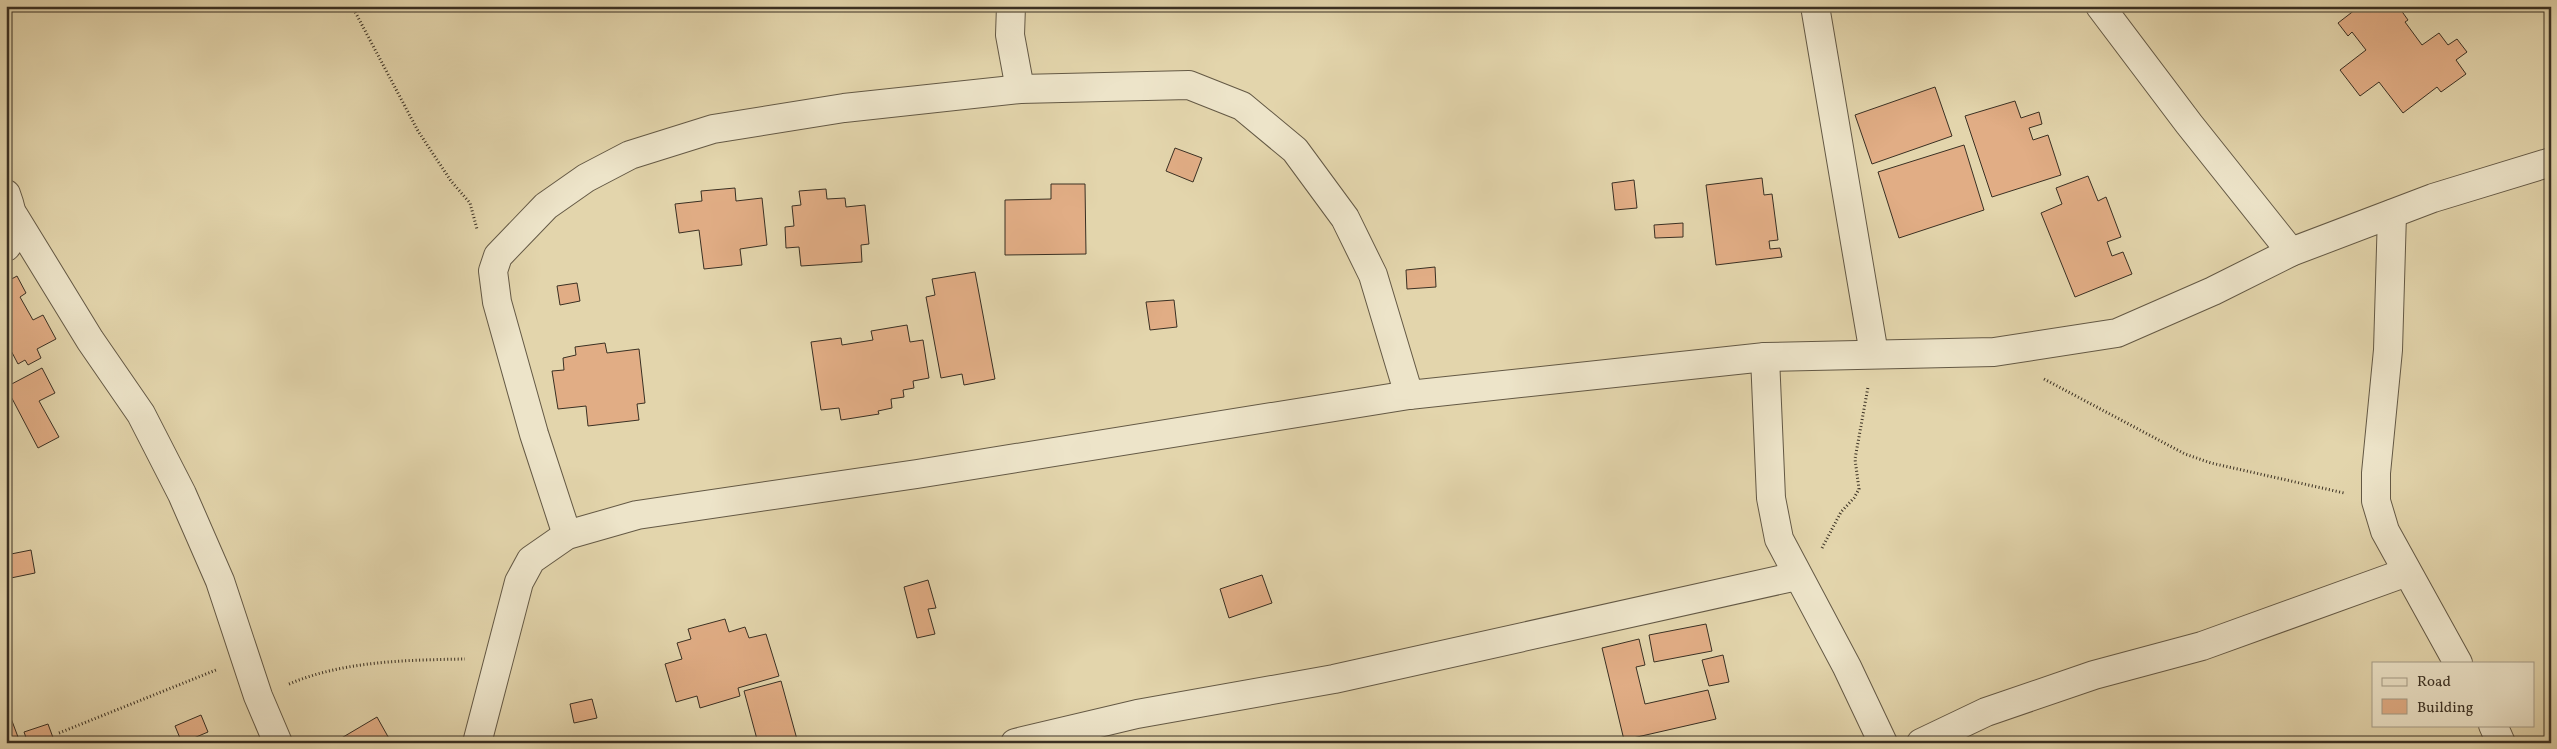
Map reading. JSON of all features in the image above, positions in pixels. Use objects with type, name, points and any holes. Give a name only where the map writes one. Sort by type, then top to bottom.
[{"type":"street","points":[[1010,6],[1010,35],[1020,89]]},
{"type":"street","points":[[1815,6],[1874,354]]},
{"type":"street","points":[[2100,6],[2189,124],[2292,252]]},
{"type":"street","points":[[566,535],[497,302],[493,271],[498,256],[546,206],[586,178],[630,155],[713,129],[844,108],[1020,89],[1188,85],[1242,106],[1294,150],[1345,218],[1374,275],[1409,395]]},
{"type":"street","points":[[477,743],[519,582],[531,560],[566,535],[637,515],[927,473],[1409,395],[1765,357],[1994,352],[2117,333],[2213,291],[2292,252],[2433,198],[2551,162]]},
{"type":"street","points":[[6,247],[11,242],[10,205]]},
{"type":"street","points":[[10,205],[90,340],[141,414],[182,494],[220,581],[258,696],[278,743]]},
{"type":"street","points":[[2392,214],[2388,350],[2376,473],[2376,501],[2385,531],[2457,662]]},
{"type":"street","points":[[1765,357],[1771,498],[1779,540],[1847,667],[1883,743]]},
{"type":"street","points":[[1921,743],[1986,712],[2094,675],[2202,646],[2407,572]]},
{"type":"street","points":[[1015,743],[1137,714],[1334,679],[1800,582]]},
{"type":"street","points":[[2493,726],[2501,743]]},
{"type":"path","points":[[352,6],[418,130],[451,180],[470,203],[474,214],[480,257],[484,267],[493,271]]},
{"type":"path","points":[[1800,582],[1835,522],[1859,489],[1855,459],[1874,354]]},
{"type":"path","points":[[2041,378],[2185,454],[2211,463],[2376,501]]},
{"type":"path","points":[[58,733],[245,658]]},
{"type":"path","points":[[258,696],[328,670],[423,661],[500,659]]},
{"type":"building","points":[[2360,6],[2398,6],[2408,20],[2405,22],[2422,45],[2439,33],[2448,45],[2457,39],[2467,52],[2456,60],[2466,74],[2441,92],[2437,87],[2403,113],[2379,82],[2360,96],[2340,70],[2366,50],[2352,32],[2348,36],[2338,23]]},
{"type":"building","points":[[1935,87],[1952,136],[1872,164],[1855,115]]},
{"type":"building","points":[[2015,101],[2021,118],[2039,112],[2042,124],[2029,128],[2033,140],[2048,135],[2061,175],[1992,197],[1965,116]]},
{"type":"building","points":[[1964,145],[1984,210],[1899,238],[1878,172]]},
{"type":"building","points":[[1175,148],[1202,158],[1193,182],[1166,171]]},
{"type":"building","points":[[2088,176],[2098,201],[2106,197],[2121,237],[2107,242],[2112,256],[2123,252],[2132,274],[2075,297],[2041,213],[2062,204],[2056,188]]},
{"type":"building","points":[[1762,178],[1764,195],[1772,194],[1778,240],[1769,241],[1770,249],[1780,248],[1782,257],[1716,265],[1706,185]]},
{"type":"building","points":[[1634,180],[1637,208],[1615,210],[1612,183]]},
{"type":"building","points":[[1051,184],[1085,184],[1086,254],[1005,255],[1005,200],[1051,199]]},
{"type":"building","points":[[735,188],[736,201],[762,198],[767,245],[740,249],[742,265],[704,269],[699,230],[679,233],[675,204],[702,201],[701,191]]},
{"type":"building","points":[[826,189],[827,199],[845,198],[846,207],[865,205],[869,244],[861,245],[862,262],[801,266],[799,247],[786,248],[785,227],[794,226],[792,206],[801,205],[799,191]]},
{"type":"building","points":[[1683,223],[1683,237],[1655,238],[1654,225]]},
{"type":"building","points":[[1435,267],[1436,287],[1407,289],[1406,270]]},
{"type":"building","points":[[975,272],[995,379],[964,385],[962,374],[941,378],[926,297],[935,295],[932,279]]},
{"type":"building","points":[[17,276],[26,293],[20,297],[33,320],[43,315],[56,339],[37,349],[41,358],[28,365],[25,360],[18,364],[6,341],[6,282]]},
{"type":"building","points":[[577,283],[580,301],[560,305],[557,286]]},
{"type":"building","points":[[1174,300],[1177,327],[1150,330],[1146,302]]},
{"type":"building","points":[[907,325],[910,342],[923,340],[929,378],[913,381],[914,388],[903,390],[904,397],[891,399],[892,408],[878,411],[879,414],[841,420],[839,408],[821,410],[811,342],[841,338],[842,345],[873,340],[871,331]]},
{"type":"building","points":[[605,343],[607,353],[639,349],[645,403],[637,404],[639,420],[588,426],[586,406],[558,409],[552,371],[564,370],[563,358],[576,355],[575,347]]},
{"type":"building","points":[[42,368],[55,393],[39,401],[59,437],[38,448],[6,387]]},
{"type":"building","points":[[31,550],[35,573],[6,579],[6,555]]},
{"type":"building","points":[[1262,575],[1272,603],[1229,618],[1220,589]]},
{"type":"building","points":[[928,580],[936,608],[928,609],[935,634],[917,638],[904,587]]},
{"type":"building","points":[[725,619],[729,632],[745,627],[749,638],[766,634],[779,676],[738,688],[740,696],[700,708],[697,696],[676,702],[665,664],[682,659],[677,643],[691,639],[688,629]]},
{"type":"building","points":[[1706,624],[1712,651],[1654,662],[1649,635]]},
{"type":"building","points":[[1639,639],[1645,665],[1636,667],[1645,704],[1708,690],[1716,719],[1624,740],[1602,648]]},
{"type":"building","points":[[1723,655],[1729,682],[1709,686],[1702,660]]},
{"type":"building","points":[[781,681],[798,743],[758,743],[744,691]]},
{"type":"building","points":[[592,699],[597,718],[574,723],[570,704]]},
{"type":"building","points":[[6,705],[18,737],[6,741]]},
{"type":"building","points":[[201,715],[208,732],[182,743],[175,726]]},
{"type":"building","points":[[377,717],[391,742],[333,743]]},
{"type":"building","points":[[48,724],[55,743],[28,743],[24,732]]}]
